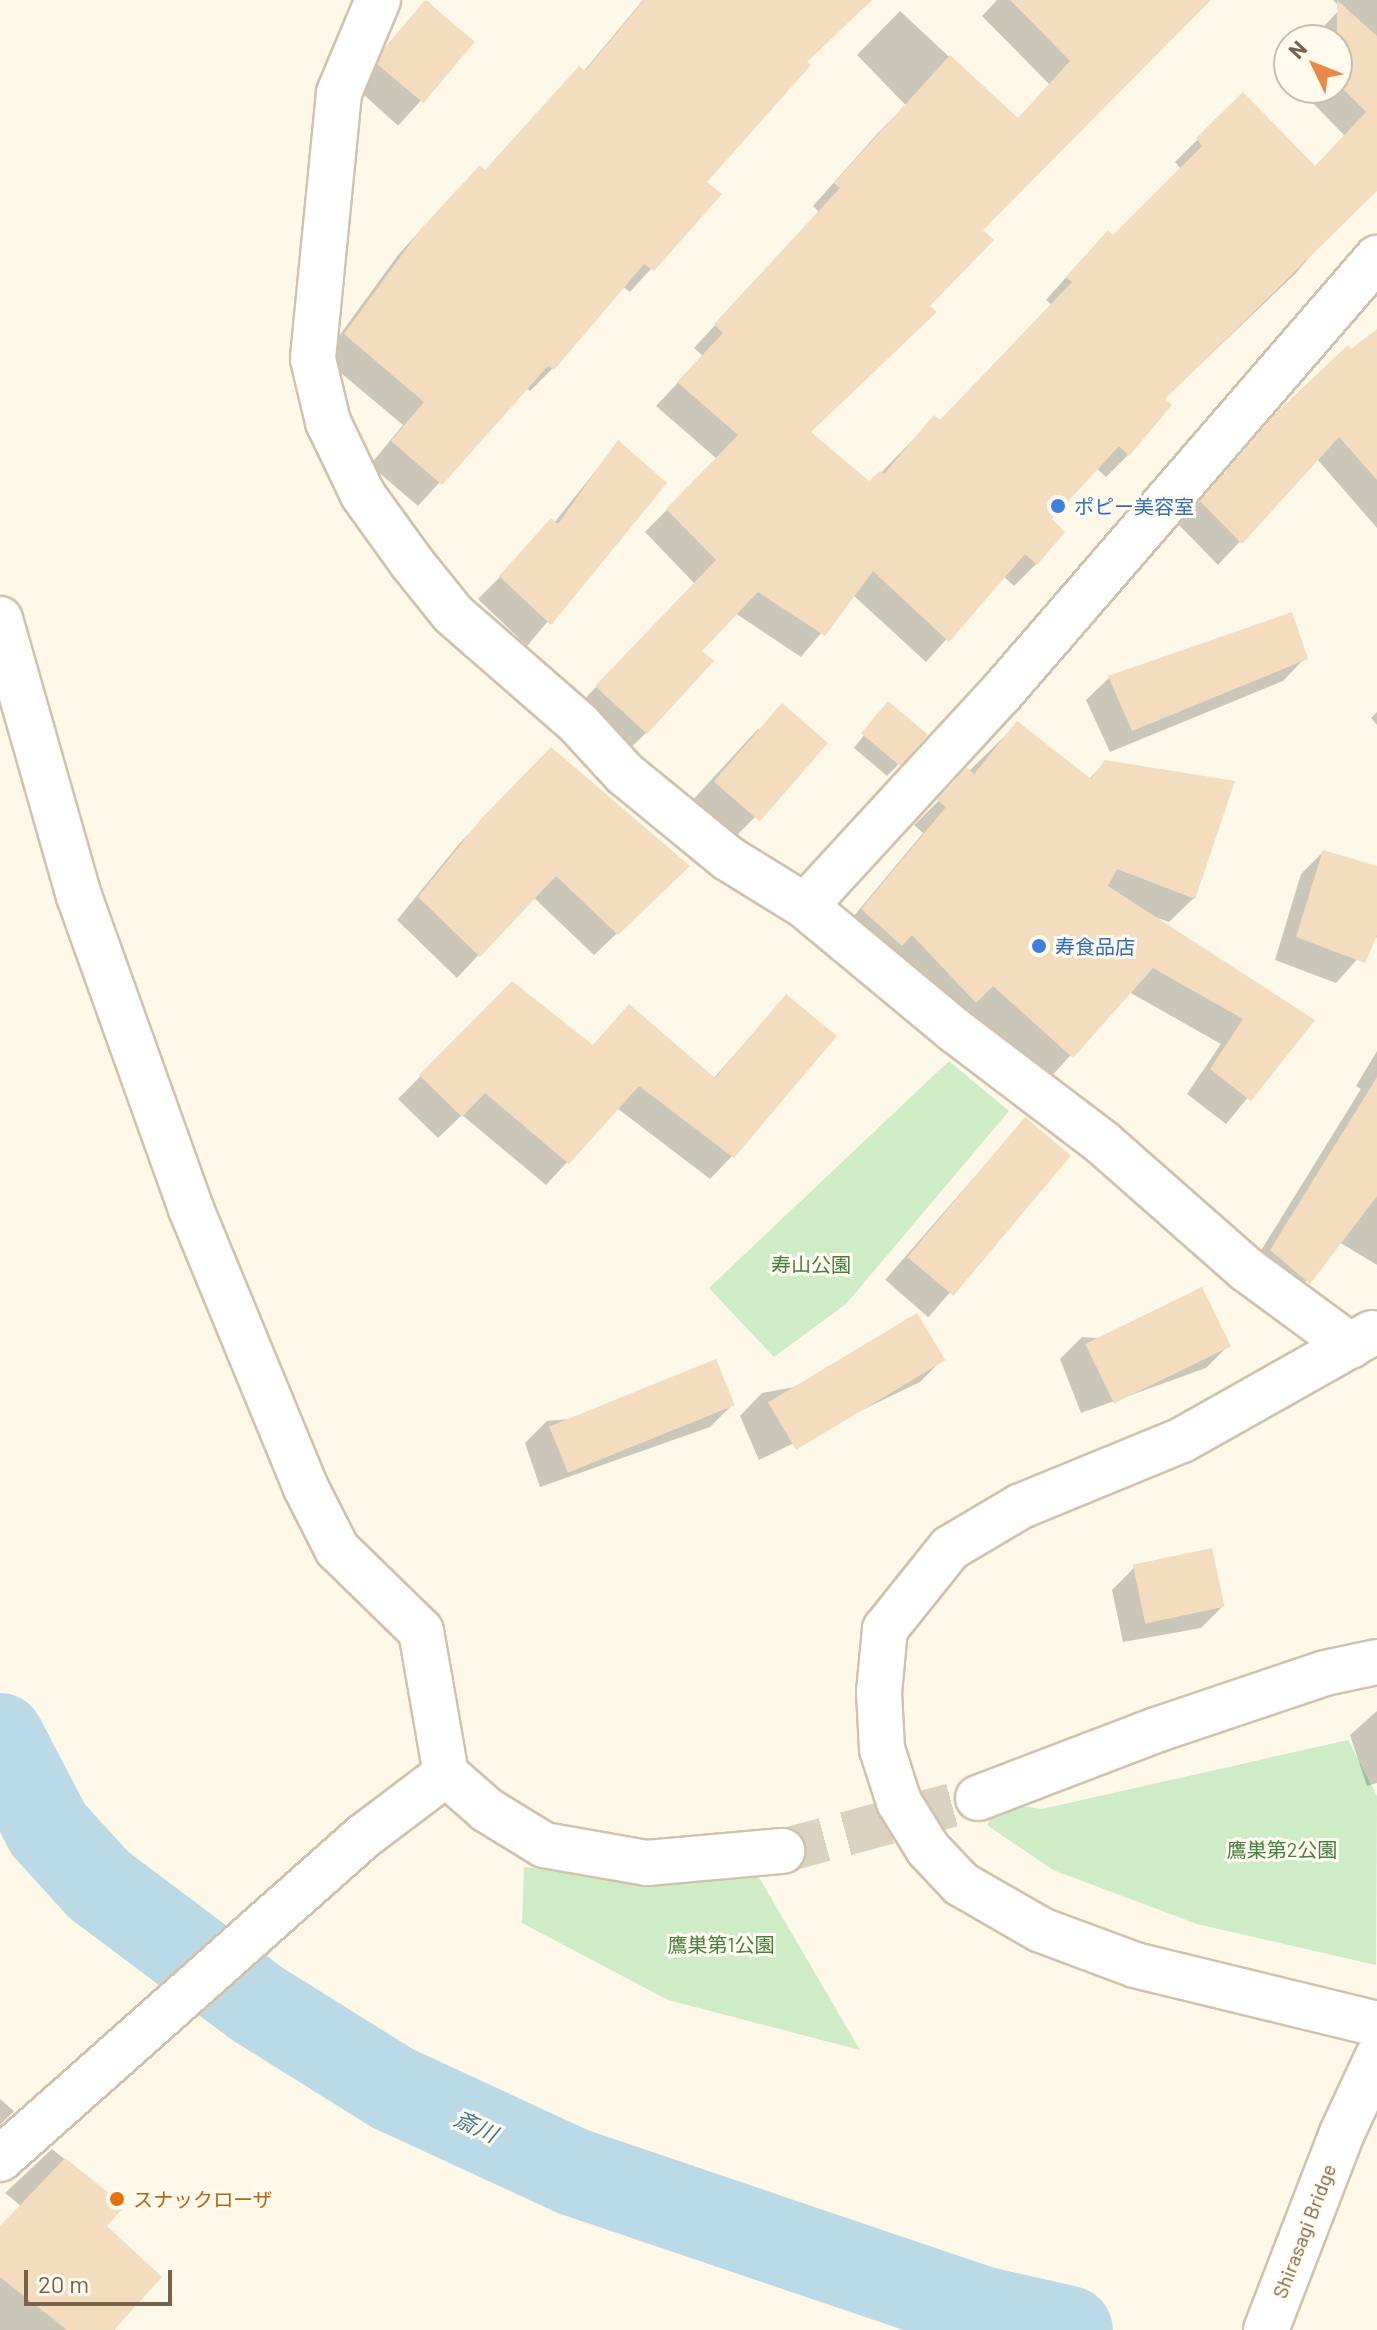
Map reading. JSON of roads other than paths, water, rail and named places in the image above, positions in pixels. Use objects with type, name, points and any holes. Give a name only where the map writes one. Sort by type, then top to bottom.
[{"type":"street","points":[[378,0],[339,93],[313,359],[328,422],[363,495],[453,614],[579,724],[625,774],[729,859],[805,906],[957,1032],[1103,1143],[1246,1269],[1364,1338]]},
{"type":"street","points":[[805,906],[1002,692],[1377,258]]},
{"type":"street","points":[[0,619],[79,896],[191,1209],[305,1486],[337,1549],[421,1631],[446,1774],[487,1810],[544,1845],[647,1863],[782,1851]]},
{"type":"street","points":[[1364,1338],[1182,1440],[1021,1506],[950,1548],[885,1629],[879,1692],[882,1749],[899,1802],[928,1849],[961,1884],[1041,1930],[1135,1965],[1377,2024]]},
{"type":"street","points":[[978,1798],[1170,1725],[1325,1673],[1377,1662]]},
{"type":"street","points":[[0,2159],[98,2067],[364,1836],[446,1774]]},
{"type":"street","name":"Shirasagi Bridge","points":[[1266,2330],[1342,2133],[1377,2058]]},
{"type":"waterway","name":"斎川","points":[[0,1737],[48,1829],[99,1885],[256,2003],[392,2088],[574,2172],[981,2310],[1069,2330]]},
{"type":"tunnel","points":[[782,1851],[978,1798]]},
{"type":"place","name":"ポピー美容室","points":[[1058,506]]},
{"type":"place","name":"寿食品店","points":[[1039,946]]},
{"type":"place","name":"スナックローザ","points":[[117,2199]]},
{"type":"park label","name":"寿山公園","points":[[811,1264]]},
{"type":"park label","name":"鷹巣第2公園","points":[[1282,1849]]},
{"type":"park label","name":"鷹巣第1公園","points":[[721,1944]]}]
